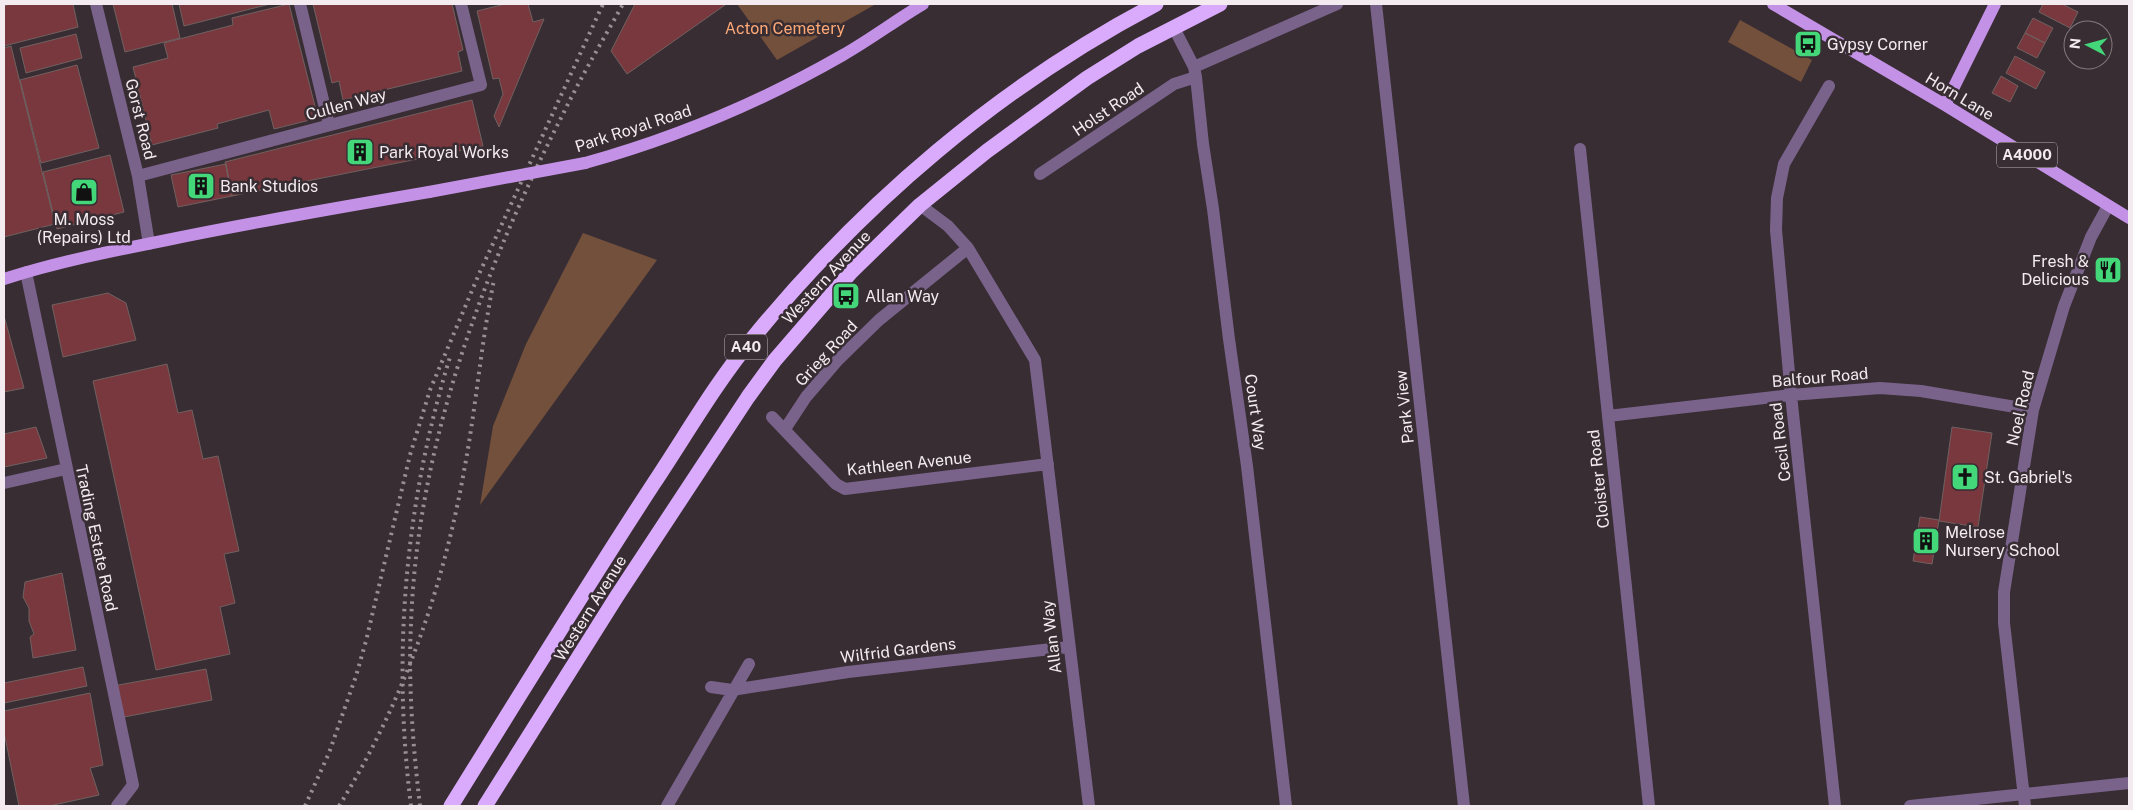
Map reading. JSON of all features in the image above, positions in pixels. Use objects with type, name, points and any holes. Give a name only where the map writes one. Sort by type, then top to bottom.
[{"type":"highway","name":"Western Avenue","points":[[453,803],[595,573],[725,375],[752,339],[833,248],[914,169],[1033,78],[1123,21],[1156,4]]},
{"type":"highway","name":"Western Avenue","points":[[486,806],[617,596],[764,375],[851,272],[920,205],[987,151],[1087,78],[1138,46],[1220,4]]},
{"type":"main road","name":"Park Royal Road","points":[[4,279],[26,272],[249,223],[586,163],[640,147],[756,101],[844,54],[923,4]]},
{"type":"main road","name":"Horn Lane","points":[[1773,4],[1945,105],[2129,218]]},
{"type":"main road","points":[[1945,105],[1995,4]]},
{"type":"street","name":"Gorst Road","points":[[96,4],[138,176],[149,244]]},
{"type":"street","points":[[300,4],[329,125]]},
{"type":"street","name":"Cullen Way","points":[[138,176],[481,85],[461,4]]},
{"type":"street","name":"Holst Road","points":[[1040,174],[1174,84],[1195,72],[1337,4]]},
{"type":"street","name":"Park View","points":[[1376,4],[1464,806]]},
{"type":"street","name":"Court Way","points":[[1174,28],[1195,72],[1247,466],[1286,806]]},
{"type":"street","name":"Cecil Road","points":[[1828,86],[1784,164],[1777,198],[1776,230],[1791,395],[1835,806]]},
{"type":"street","name":"Cloister Road","points":[[1580,149],[1649,806]]},
{"type":"street","name":"Allan Way","points":[[920,205],[950,228],[968,248],[1035,360],[1089,806]]},
{"type":"street","name":"Noel Road","points":[[2025,800],[2004,624],[2004,592],[2033,410],[2064,306],[2091,237],[2108,206]]},
{"type":"street","name":"Grieg Road","points":[[785,430],[806,397],[837,361],[886,314],[968,248]]},
{"type":"street","name":"Trading Estate Road","points":[[26,272],[133,785],[117,806]]},
{"type":"street","name":"Balfour Road","points":[[1608,416],[1791,395],[1888,388],[1921,391],[2033,410]]},
{"type":"street","name":"Kathleen Avenue","points":[[772,417],[836,484],[845,489],[1048,464]]},
{"type":"street","points":[[4,483],[66,469]]},
{"type":"street","name":"Wilfrid Gardens","points":[[711,687],[732,690],[848,672],[1069,647]]},
{"type":"street","points":[[667,806],[732,690],[749,664]]},
{"type":"street","points":[[1910,806],[2025,800],[2129,783]]},
{"type":"green space","name":"Acton Cemetery","points":[[737,4],[876,4],[777,60]]},
{"type":"green space","points":[[1740,20],[1812,60],[1801,82],[1728,42]]},
{"type":"green space","points":[[583,233],[657,260],[480,505],[493,426],[526,344]]},
{"type":"building","points":[[11,4],[73,4],[78,27],[4,46],[4,6]]},
{"type":"building","points":[[113,4],[172,4],[180,38],[125,52]]},
{"type":"building","points":[[179,4],[270,4],[184,26]]},
{"type":"building","points":[[289,4],[318,118],[274,129],[269,110],[217,124],[218,128],[152,145],[133,67],[168,58],[164,43],[233,25],[232,18]]},
{"type":"building","points":[[313,4],[452,4],[463,50],[458,52],[462,71],[343,100],[339,81],[332,83]]},
{"type":"building","points":[[505,4],[528,4],[533,22],[544,19],[499,127],[494,116],[503,94],[499,78],[493,79],[477,11]]},
{"type":"building","points":[[635,4],[725,5],[627,74],[611,51]]},
{"type":"building","points":[[2043,4],[2062,4],[2078,12],[2074,20],[2063,20],[2063,24],[2039,12]]},
{"type":"building","points":[[2033,18],[2053,28],[2045,43],[2025,33]]},
{"type":"building","points":[[2025,33],[2045,43],[2037,58],[2017,48]]},
{"type":"building","points":[[76,34],[82,58],[26,73],[20,48]]},
{"type":"building","points":[[11,46],[55,224],[4,237],[4,48]]},
{"type":"building","points":[[2015,56],[2045,72],[2036,89],[2006,73]]},
{"type":"building","points":[[77,65],[99,148],[41,163],[20,80]]},
{"type":"building","points":[[2001,76],[2018,86],[2010,102],[1992,93]]},
{"type":"building","name":"Park Royal Works","points":[[472,100],[483,146],[232,196],[225,162]]},
{"type":"building","name":"M. Moss (Repairs) Ltd","points":[[110,155],[124,212],[57,229],[43,172]]},
{"type":"building","name":"Bank Studios","points":[[226,164],[232,196],[178,207],[171,175]]},
{"type":"building","points":[[108,293],[126,303],[136,340],[63,357],[52,305]]},
{"type":"building","points":[[4,316],[24,388],[4,392]]},
{"type":"building","points":[[167,364],[178,413],[192,410],[203,459],[218,456],[239,551],[224,554],[235,603],[220,607],[230,654],[156,670],[93,381]]},
{"type":"building","points":[[36,427],[47,458],[4,467],[4,434]]},
{"type":"building","name":"St. Gabriel's","points":[[1952,427],[1992,433],[1978,527],[1939,521]]},
{"type":"building","name":"Melrose Nursery School","points":[[1920,517],[1939,520],[1932,564],[1913,561]]},
{"type":"building","points":[[62,573],[76,650],[33,658],[30,637],[34,634],[29,621],[29,608],[23,597],[25,582]]},
{"type":"building","points":[[83,667],[87,686],[4,703],[4,683]]},
{"type":"building","points":[[206,669],[212,700],[119,718],[113,686]]},
{"type":"building","points":[[90,693],[103,765],[90,768],[99,795],[49,806],[19,806],[4,732],[4,711]]},
{"type":"railway","points":[[305,806],[329,753],[356,676],[410,455],[430,390],[479,274],[603,4]]},
{"type":"railway","points":[[420,806],[412,715],[410,670],[411,624],[416,557],[426,491],[441,425],[460,360],[482,296],[507,233],[571,98],[623,4]]},
{"type":"railway","points":[[339,806],[362,767],[401,687],[432,602],[455,515],[464,471],[494,280]]},
{"type":"railway","points":[[411,806],[405,749],[403,693],[403,636],[407,580],[413,523],[422,468],[450,357]]},
{"type":"place","name":"Gypsy Corner","points":[[1808,44]]},
{"type":"place","name":"Park Royal Works","points":[[360,152]]},
{"type":"place","name":"Bank Studios","points":[[201,186]]},
{"type":"place","name":"M. Moss (Repairs) Ltd","points":[[84,192]]},
{"type":"place","name":"Fresh & Delicious","points":[[2108,270]]},
{"type":"place","name":"Allan Way","points":[[846,296]]},
{"type":"place","name":"St. Gabriel's","points":[[1965,477]]},
{"type":"place","name":"Melrose Nursery School","points":[[1926,541]]}]
